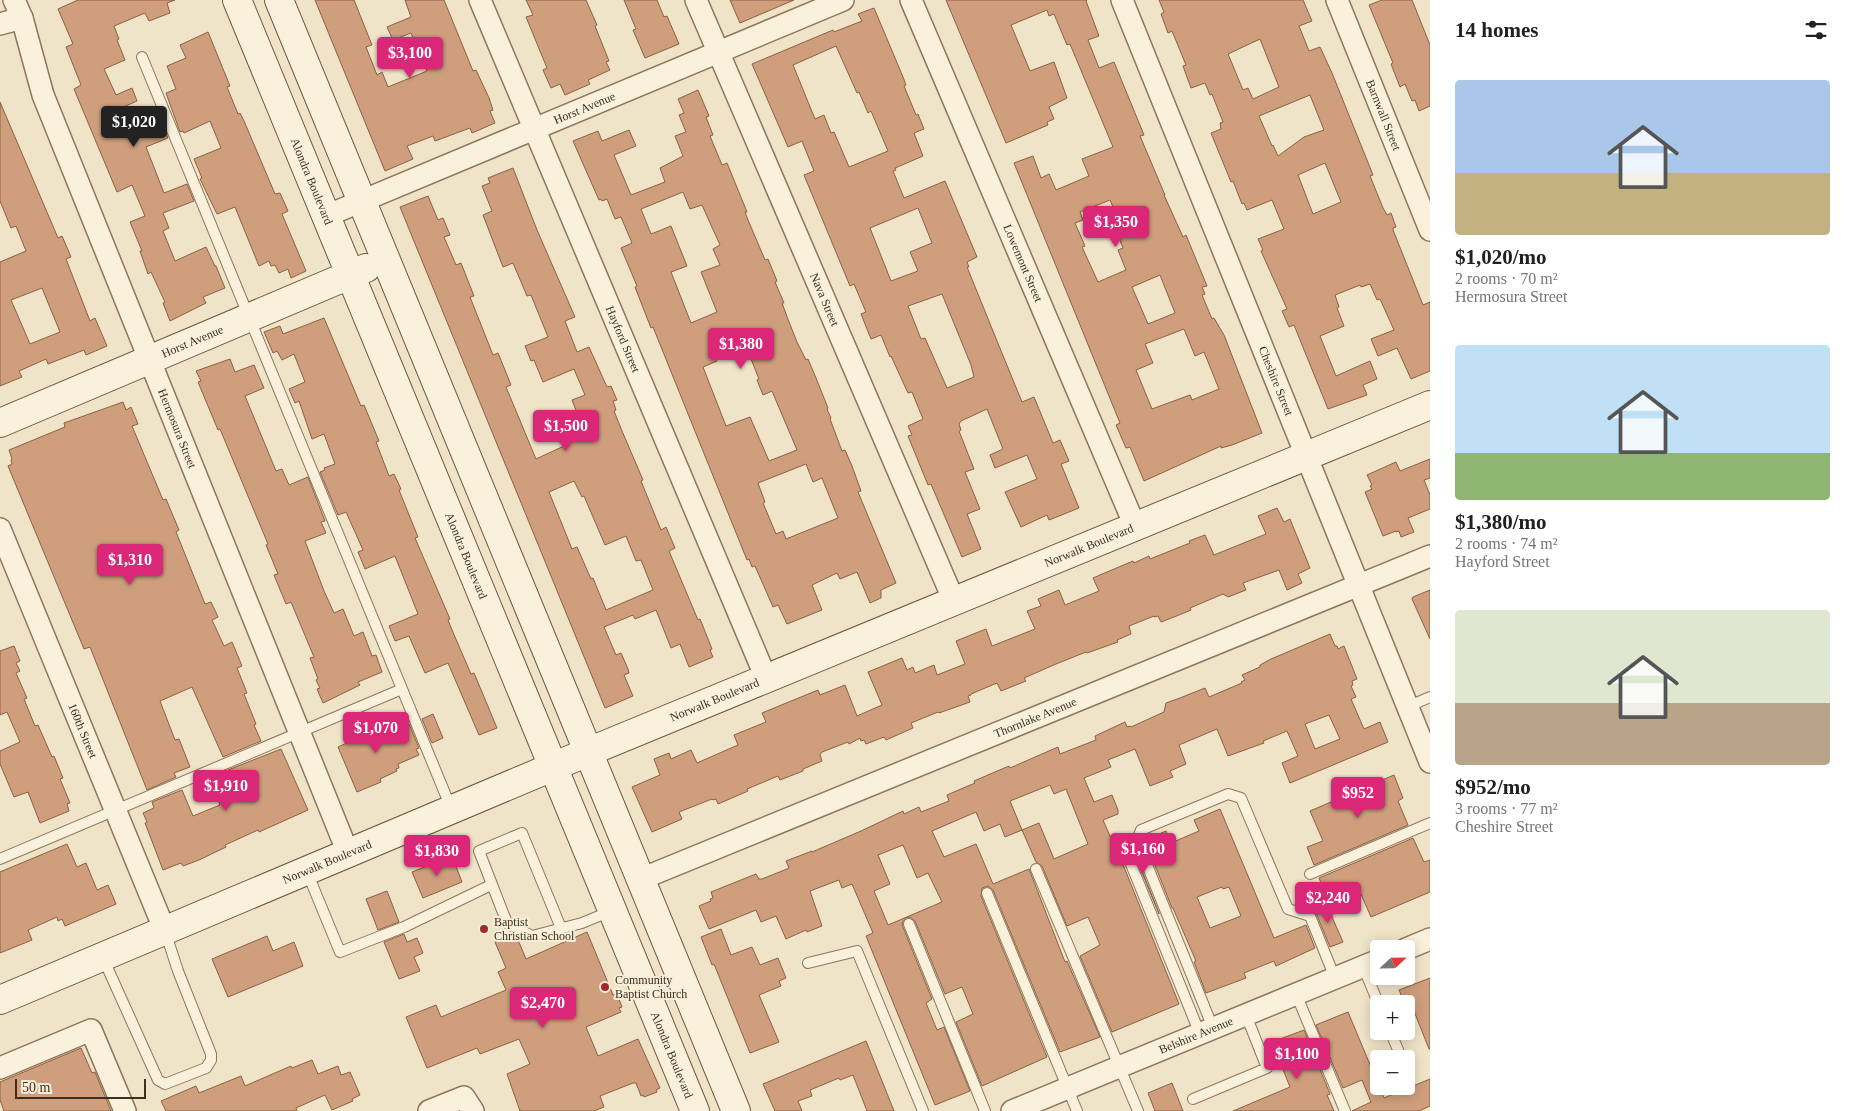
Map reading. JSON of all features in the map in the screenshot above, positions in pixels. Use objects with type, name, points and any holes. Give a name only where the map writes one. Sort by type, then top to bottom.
[{"type":"main road","name":"Alondra Boulevard","points":[[237,0],[695,1111]]},
{"type":"main road","points":[[279,0],[736,1111]]},
{"type":"main road","name":"Horst Avenue","points":[[0,424],[385,260]]},
{"type":"main road","name":"Norwalk Boulevard","points":[[0,1000],[588,752],[1430,405]]},
{"type":"street","name":"Hayford Street","points":[[480,0],[766,678]]},
{"type":"street","name":"Nava Street","points":[[696,0],[954,601]]},
{"type":"street","name":"Horst Avenue","points":[[326,216],[843,0]]},
{"type":"street","name":"Lowemont Street","points":[[911,0],[1134,526]]},
{"type":"street","name":"Cheshire Street","points":[[1122,0],[1430,762]]},
{"type":"street","name":"Barnwall Street","points":[[1337,0],[1430,230]]},
{"type":"street","points":[[0,24],[18,9]]},
{"type":"street","name":"Hermosura Street","points":[[18,9],[43,95],[348,853]]},
{"type":"street","name":"160th Street","points":[[0,529],[165,931]]},
{"type":"street","name":"Thornlake Avenue","points":[[641,879],[1430,556]]},
{"type":"street","points":[[1415,945],[1430,939]]},
{"type":"street","name":"Belshire Avenue","points":[[1012,1111],[1370,963]]},
{"type":"street","points":[[0,1068],[92,1030],[125,1111]]},
{"type":"street","points":[[429,1111],[468,1104]]},
{"type":"lane","points":[[142,57],[452,809]]},
{"type":"lane","points":[[0,859],[402,689]]},
{"type":"lane","points":[[1407,706],[1430,697]]},
{"type":"lane","points":[[1206,1031],[1137,840],[1141,830],[1228,794],[1241,798],[1288,908],[1310,916],[1335,978]]},
{"type":"lane","points":[[1310,874],[1430,823]]},
{"type":"lane","points":[[561,928],[522,833],[479,851],[490,885],[507,923],[532,936],[582,923],[612,911]]},
{"type":"lane","points":[[1122,842],[1206,1031]]},
{"type":"lane","points":[[1036,869],[1138,1111]]},
{"type":"lane","points":[[307,871],[340,952],[404,927],[490,885]]},
{"type":"lane","points":[[988,893],[1077,1111]]},
{"type":"lane","points":[[909,924],[985,1111]]},
{"type":"lane","points":[[103,957],[158,1080],[166,1084],[206,1068],[211,1060],[211,1054],[178,971],[165,931]]},
{"type":"lane","points":[[808,964],[857,951],[923,1111]]},
{"type":"lane","points":[[1296,994],[1345,1111]]},
{"type":"lane","points":[[1193,1099],[1267,1068],[1246,1015]]},
{"type":"building","points":[[78,0],[175,0],[167,3],[170,13],[149,21],[145,13],[114,26],[125,60],[104,69],[116,95],[132,88],[137,101],[121,108],[132,133],[161,121],[168,138],[146,147],[164,193],[187,184],[194,201],[163,213],[169,228],[163,231],[175,261],[206,247],[225,288],[203,297],[206,303],[170,321],[163,303],[165,302],[151,272],[148,274],[140,251],[142,251],[130,222],[145,216],[132,185],[117,192],[74,89],[81,85],[66,47],[73,44],[58,9]]},
{"type":"building","points":[[315,0],[354,0],[372,45],[366,47],[377,75],[382,72],[388,87],[427,71],[411,33],[393,40],[387,27],[411,17],[405,0],[444,0],[473,71],[476,70],[489,98],[493,110],[490,111],[495,123],[472,133],[470,128],[435,141],[433,136],[407,146],[413,159],[385,171]]},
{"type":"building","points":[[526,0],[586,0],[597,25],[595,26],[609,61],[606,62],[610,70],[588,80],[590,84],[565,95],[560,84],[551,88],[543,70],[547,68],[526,17],[533,15]]},
{"type":"building","points":[[624,0],[657,0],[664,17],[667,16],[679,44],[645,58],[633,30],[636,29]]},
{"type":"building","points":[[730,0],[794,0],[740,23]]},
{"type":"building","points":[[946,0],[1087,0],[1099,36],[1088,40],[1099,68],[1114,62],[1144,135],[1140,136],[1164,195],[1183,237],[1186,235],[1207,286],[1202,287],[1205,294],[1202,295],[1212,319],[1214,318],[1224,335],[1262,433],[1232,445],[1221,448],[1221,446],[1144,481],[1130,447],[1126,448],[1116,425],[1120,423],[1014,163],[1033,156],[1041,178],[1049,174],[1056,190],[1089,176],[1082,159],[1113,147],[1070,44],[1067,45],[1054,14],[1049,16],[1047,10],[1011,25],[1030,71],[1054,62],[1067,98],[1049,107],[1054,119],[1047,122],[1048,125],[1006,143]],"holes":[[[1110,200],[1123,230],[1117,233],[1123,248],[1118,250],[1126,270],[1098,282],[1082,247],[1085,246],[1075,223],[1083,220],[1080,212]],[[1160,275],[1175,313],[1148,324],[1132,287]],[[1184,329],[1195,356],[1204,352],[1219,389],[1192,400],[1190,395],[1152,409],[1136,370],[1153,363],[1145,344]]]},
{"type":"building","points":[[1159,0],[1303,0],[1312,21],[1299,26],[1309,51],[1320,47],[1373,175],[1370,176],[1383,208],[1387,215],[1391,213],[1396,227],[1393,230],[1423,305],[1430,302],[1430,371],[1411,379],[1397,348],[1378,356],[1371,339],[1394,330],[1380,299],[1377,300],[1370,284],[1361,287],[1360,285],[1335,295],[1339,307],[1337,308],[1344,326],[1320,336],[1336,376],[1370,361],[1377,379],[1363,385],[1367,395],[1328,409],[1294,325],[1289,327],[1282,311],[1287,309],[1261,251],[1263,250],[1258,239],[1284,229],[1272,200],[1247,210],[1244,203],[1242,204],[1211,133],[1221,129],[1220,123],[1223,122],[1212,94],[1210,95],[1205,83],[1191,88],[1183,66],[1186,65],[1172,31],[1168,33],[1161,14],[1164,12]],"holes":[[[1260,39],[1279,87],[1253,99],[1248,88],[1243,90],[1228,54]],[[1310,95],[1324,130],[1304,137],[1278,156],[1259,116]],[[1325,163],[1341,202],[1313,214],[1298,175]]]},
{"type":"building","points":[[1382,0],[1412,0],[1430,45],[1430,106],[1419,111],[1415,100],[1412,101],[1405,84],[1400,87],[1391,64],[1393,63],[1369,5]]},
{"type":"building","points":[[874,8],[903,77],[906,85],[904,86],[924,129],[914,133],[923,156],[895,168],[896,170],[893,171],[904,198],[945,181],[977,257],[967,262],[969,267],[967,267],[997,341],[1022,402],[1034,397],[1053,443],[1060,440],[1069,461],[1061,464],[1079,508],[1049,520],[1047,515],[1021,527],[1005,492],[1037,479],[1027,455],[995,468],[990,455],[1003,449],[987,409],[961,421],[959,424],[961,430],[959,431],[974,469],[965,472],[980,509],[967,514],[981,549],[962,557],[931,484],[928,485],[908,436],[912,435],[908,426],[923,419],[912,392],[908,393],[881,335],[871,339],[861,314],[866,312],[854,284],[850,286],[804,175],[814,171],[802,141],[788,147],[752,64],[833,30],[834,32],[862,21],[858,14]],"holes":[[[836,46],[857,93],[859,92],[868,113],[871,111],[888,151],[849,167],[834,132],[831,133],[824,115],[815,119],[793,65]],[[918,208],[932,243],[910,252],[918,271],[891,281],[870,228]],[[942,294],[971,365],[974,377],[947,388],[925,338],[921,339],[908,306]]]},
{"type":"building","points":[[208,32],[230,86],[227,87],[238,114],[240,113],[244,121],[275,194],[280,193],[288,211],[282,214],[306,271],[291,278],[288,269],[279,273],[275,265],[271,266],[269,261],[259,266],[235,207],[217,214],[200,179],[202,178],[194,159],[221,148],[210,121],[184,133],[183,131],[180,132],[166,93],[176,89],[167,66],[186,58],[180,45]]},
{"type":"building","points":[[698,90],[709,116],[706,117],[713,135],[710,136],[722,165],[727,163],[747,212],[745,212],[748,220],[765,260],[768,259],[777,281],[775,282],[797,342],[806,360],[808,359],[828,408],[830,419],[842,451],[845,450],[852,466],[861,491],[858,492],[896,583],[881,590],[881,598],[870,603],[857,572],[840,579],[837,573],[812,585],[822,610],[787,624],[778,605],[773,607],[755,566],[752,567],[749,559],[747,560],[635,287],[637,286],[621,248],[632,243],[621,217],[615,219],[607,199],[599,200],[573,141],[598,131],[602,141],[629,130],[636,146],[614,155],[631,195],[665,182],[660,168],[683,156],[675,136],[686,132],[679,115],[684,113],[678,99]],"holes":[[[683,192],[690,209],[702,205],[720,245],[713,249],[720,265],[701,272],[717,312],[691,323],[671,272],[687,266],[671,226],[651,234],[641,209]],[[743,339],[759,379],[757,380],[763,395],[772,391],[797,450],[769,461],[750,417],[726,426],[703,367],[717,361],[713,352]],[[806,464],[813,482],[822,478],[838,518],[786,539],[783,531],[776,534],[763,503],[765,502],[758,483]]]},
{"type":"building","points":[[0,102],[58,238],[62,236],[71,257],[66,259],[90,321],[95,318],[107,346],[86,355],[84,350],[48,364],[46,359],[19,371],[22,377],[0,386],[0,262],[26,251],[16,226],[11,228],[0,201]],"holes":[[[42,288],[60,332],[30,344],[11,300]]]},
{"type":"building","points":[[513,168],[537,230],[575,317],[565,321],[577,352],[589,347],[607,387],[611,386],[617,400],[613,401],[616,410],[614,411],[643,480],[641,481],[661,530],[666,527],[675,548],[669,551],[712,649],[710,650],[713,657],[689,667],[680,644],[671,648],[656,610],[635,619],[633,615],[604,627],[616,655],[621,653],[628,669],[629,673],[624,675],[633,696],[605,708],[400,207],[428,196],[438,220],[443,218],[450,235],[444,237],[456,265],[461,263],[474,296],[470,297],[493,355],[498,353],[511,385],[506,387],[536,459],[564,446],[562,442],[584,431],[572,400],[585,395],[574,369],[543,382],[534,360],[531,361],[525,346],[548,337],[531,295],[527,296],[513,263],[503,267],[483,215],[492,211],[482,186],[490,183],[488,178]],"holes":[[[574,481],[582,497],[584,496],[605,545],[626,536],[636,561],[641,560],[653,590],[606,610],[593,578],[591,579],[577,547],[572,549],[549,492]]]},
{"type":"building","points":[[324,318],[361,406],[364,405],[379,441],[376,442],[389,476],[394,474],[401,489],[399,490],[418,537],[415,538],[450,619],[448,620],[452,630],[471,674],[474,673],[497,728],[479,735],[448,663],[425,673],[409,636],[395,641],[389,626],[418,614],[395,556],[365,569],[358,552],[363,550],[346,512],[338,515],[320,472],[325,470],[324,468],[335,464],[324,434],[312,439],[299,401],[295,403],[289,389],[305,382],[294,354],[282,360],[277,351],[273,353],[264,332],[280,326],[283,334]]},
{"type":"building","points":[[230,359],[235,372],[254,365],[264,388],[245,396],[276,471],[282,469],[289,485],[308,477],[325,521],[321,522],[326,533],[305,541],[324,591],[334,613],[343,609],[354,636],[363,632],[372,656],[376,655],[382,672],[358,682],[360,685],[323,703],[317,689],[320,688],[316,680],[318,679],[310,658],[314,657],[291,602],[286,604],[274,575],[278,574],[266,545],[268,544],[220,429],[218,430],[198,382],[201,381],[196,371]]},
{"type":"building","points":[[123,402],[126,410],[131,407],[138,424],[132,426],[163,500],[166,499],[179,530],[176,532],[205,604],[211,602],[218,617],[212,620],[224,646],[232,642],[242,666],[237,668],[247,693],[244,694],[261,741],[223,757],[192,687],[160,701],[175,740],[179,739],[190,767],[174,773],[176,777],[147,790],[90,647],[84,649],[8,466],[12,464],[9,450],[65,427],[64,423]]},
{"type":"building","points":[[1430,459],[1430,478],[1424,480],[1430,495],[1430,509],[1408,518],[1414,532],[1401,537],[1399,531],[1396,531],[1383,536],[1365,492],[1372,489],[1367,475],[1396,462],[1400,471]]},
{"type":"building","points":[[1277,508],[1284,522],[1290,519],[1310,568],[1298,574],[1302,583],[1287,590],[1279,570],[1243,583],[1246,590],[1228,597],[1223,594],[1161,622],[1158,616],[1154,616],[1129,626],[1131,634],[1117,640],[1118,642],[1056,664],[1024,678],[1026,681],[1001,691],[997,683],[968,696],[970,702],[911,723],[913,728],[886,740],[884,737],[866,744],[860,738],[849,744],[848,742],[822,752],[820,755],[822,761],[803,769],[803,771],[780,780],[778,776],[718,804],[716,799],[712,799],[679,812],[682,819],[652,832],[632,787],[660,775],[654,759],[669,753],[671,759],[691,750],[697,763],[738,745],[734,735],[766,722],[762,713],[818,690],[820,695],[845,685],[857,716],[882,705],[868,672],[902,658],[907,670],[913,667],[915,673],[934,665],[937,675],[965,664],[956,641],[986,629],[992,646],[1035,629],[1027,611],[1041,606],[1038,599],[1059,590],[1065,605],[1099,591],[1093,578],[1133,561],[1134,563],[1149,556],[1150,559],[1205,535],[1214,555],[1266,534],[1258,516]]},
{"type":"building","points":[[1430,590],[1430,639],[1412,599]]},
{"type":"building","points":[[1330,634],[1338,649],[1344,646],[1357,679],[1352,681],[1353,685],[1351,686],[1356,697],[1351,699],[1364,729],[1380,722],[1388,742],[1290,783],[1282,763],[1298,756],[1287,731],[1263,741],[1264,743],[1228,756],[1217,729],[1179,745],[1186,764],[1170,771],[1173,777],[1150,786],[1135,749],[1108,760],[1111,767],[1084,778],[1094,802],[1112,795],[1118,814],[1103,820],[1118,852],[1179,1004],[1112,1032],[1080,956],[1100,945],[1088,917],[1067,926],[1042,866],[1036,862],[1022,830],[1005,837],[1000,824],[984,831],[976,812],[932,831],[944,857],[976,844],[993,884],[1029,869],[1065,962],[1067,961],[1100,1037],[1060,1052],[993,890],[988,886],[982,888],[981,896],[1047,1057],[982,1086],[956,1022],[973,1014],[962,987],[945,994],[915,921],[910,917],[906,918],[902,923],[903,927],[932,999],[926,1003],[937,1030],[944,1027],[970,1091],[935,1105],[866,936],[873,933],[852,884],[842,888],[839,880],[810,891],[822,926],[807,932],[806,930],[786,939],[776,916],[761,922],[756,910],[709,929],[699,906],[711,901],[710,899],[713,898],[711,892],[756,874],[759,879],[762,879],[787,869],[789,868],[786,861],[812,852],[903,811],[904,814],[919,807],[921,812],[949,801],[947,795],[1009,766],[1010,768],[1058,747],[1060,754],[1096,740],[1095,736],[1125,722],[1127,727],[1131,727],[1164,712],[1166,703],[1205,688],[1209,697],[1242,683],[1245,680],[1242,675],[1260,667],[1260,665],[1271,659]],"holes":[[[1329,715],[1340,739],[1315,749],[1305,724]],[[1050,785],[1054,794],[1066,789],[1088,844],[1054,859],[1039,823],[1022,830],[1010,801]],[[903,845],[917,878],[928,873],[942,902],[888,925],[874,891],[890,884],[878,855]]]},
{"type":"building","points":[[14,646],[20,661],[16,663],[20,671],[16,673],[27,698],[24,699],[35,726],[38,725],[52,757],[54,756],[63,778],[60,779],[70,803],[67,804],[69,811],[40,823],[28,792],[14,797],[0,764],[0,751],[20,742],[7,712],[0,715],[0,651]]},
{"type":"building","points":[[433,714],[443,738],[432,743],[422,719]]},
{"type":"building","points":[[359,718],[368,740],[409,724],[419,748],[416,749],[419,755],[398,764],[399,768],[396,769],[397,771],[380,779],[381,782],[357,792],[338,747],[351,741],[345,725]]},
{"type":"building","points":[[281,749],[308,810],[225,845],[226,847],[199,860],[183,866],[181,863],[163,870],[143,813],[154,808],[152,802],[182,790],[193,816],[220,805],[215,791],[233,784],[228,770]]},
{"type":"building","points":[[1394,775],[1403,798],[1398,801],[1408,825],[1314,865],[1307,847],[1323,841],[1310,811]]},
{"type":"building","points":[[1220,809],[1274,938],[1306,925],[1315,948],[1276,966],[1274,961],[1244,973],[1246,978],[1206,993],[1194,962],[1196,961],[1172,908],[1145,840],[1166,831],[1171,843],[1199,831],[1194,820]],"holes":[[[1222,887],[1223,889],[1229,887],[1241,916],[1210,928],[1197,897]]]},
{"type":"building","points":[[1413,838],[1424,862],[1430,860],[1430,892],[1371,917],[1357,885],[1327,897],[1319,878]]},
{"type":"building","points":[[67,844],[77,867],[86,863],[97,890],[108,885],[116,904],[65,926],[62,919],[58,921],[57,917],[28,930],[32,940],[0,953],[0,872]]},
{"type":"building","points":[[1131,846],[1132,846],[1159,914]]},
{"type":"building","points":[[452,856],[462,882],[423,898],[412,872]]},
{"type":"building","points":[[387,891],[399,922],[378,930],[366,899]]},
{"type":"building","points":[[1325,901],[1343,942],[1330,947],[1312,907]]},
{"type":"building","points":[[721,929],[731,955],[752,947],[760,965],[778,958],[786,978],[779,981],[781,986],[759,995],[779,1042],[750,1053],[701,937]]},
{"type":"building","points":[[587,932],[613,995],[617,994],[622,1007],[619,1008],[621,1012],[586,1027],[598,1056],[638,1039],[660,1088],[656,1090],[657,1092],[644,1097],[643,1095],[641,1096],[636,1083],[633,1083],[600,1096],[604,1107],[594,1111],[520,1111],[507,1074],[530,1064],[519,1039],[480,1054],[477,1048],[427,1068],[406,1017],[436,1005],[441,1017],[506,990],[498,972],[506,968],[495,942],[514,934],[516,935],[526,959]]},
{"type":"building","points":[[404,934],[407,942],[417,938],[423,953],[414,957],[420,971],[399,979],[384,942]]},
{"type":"building","points":[[267,936],[273,951],[294,942],[303,966],[228,997],[212,959]]},
{"type":"building","points":[[1430,978],[1430,1049],[1415,1014],[1415,995],[1401,995],[1399,990]]},
{"type":"building","points":[[1348,1012],[1370,1065],[1370,1095],[1383,1095],[1384,1098],[1391,1095],[1415,1095],[1415,1085],[1430,1079],[1430,1106],[1419,1111],[1352,1111],[1371,1102],[1362,1080],[1343,1088],[1316,1025]]},
{"type":"building","points":[[1304,1030],[1330,1094],[1327,1095],[1334,1111],[1233,1111],[1290,1087],[1272,1042]]},
{"type":"building","points":[[866,1041],[894,1111],[867,1111],[853,1075],[840,1080],[839,1078],[810,1090],[812,1096],[798,1101],[802,1111],[775,1111],[763,1084]]},
{"type":"building","points":[[81,1048],[92,1073],[95,1072],[111,1111],[4,1111],[0,1100],[0,1082]]},
{"type":"building","points":[[312,1060],[318,1074],[338,1066],[341,1075],[350,1072],[360,1095],[352,1099],[353,1101],[332,1110],[325,1095],[296,1108],[297,1111],[166,1111],[161,1101],[196,1086],[199,1093],[241,1076],[245,1086],[291,1066],[292,1068]]},
{"type":"building","points":[[1172,1083],[1183,1111],[1155,1111],[1148,1093]]},
{"type":"place","name":"Baptist Christian School","points":[[484,929]]},
{"type":"place","name":"Community Baptist Church","points":[[605,987]]}]
